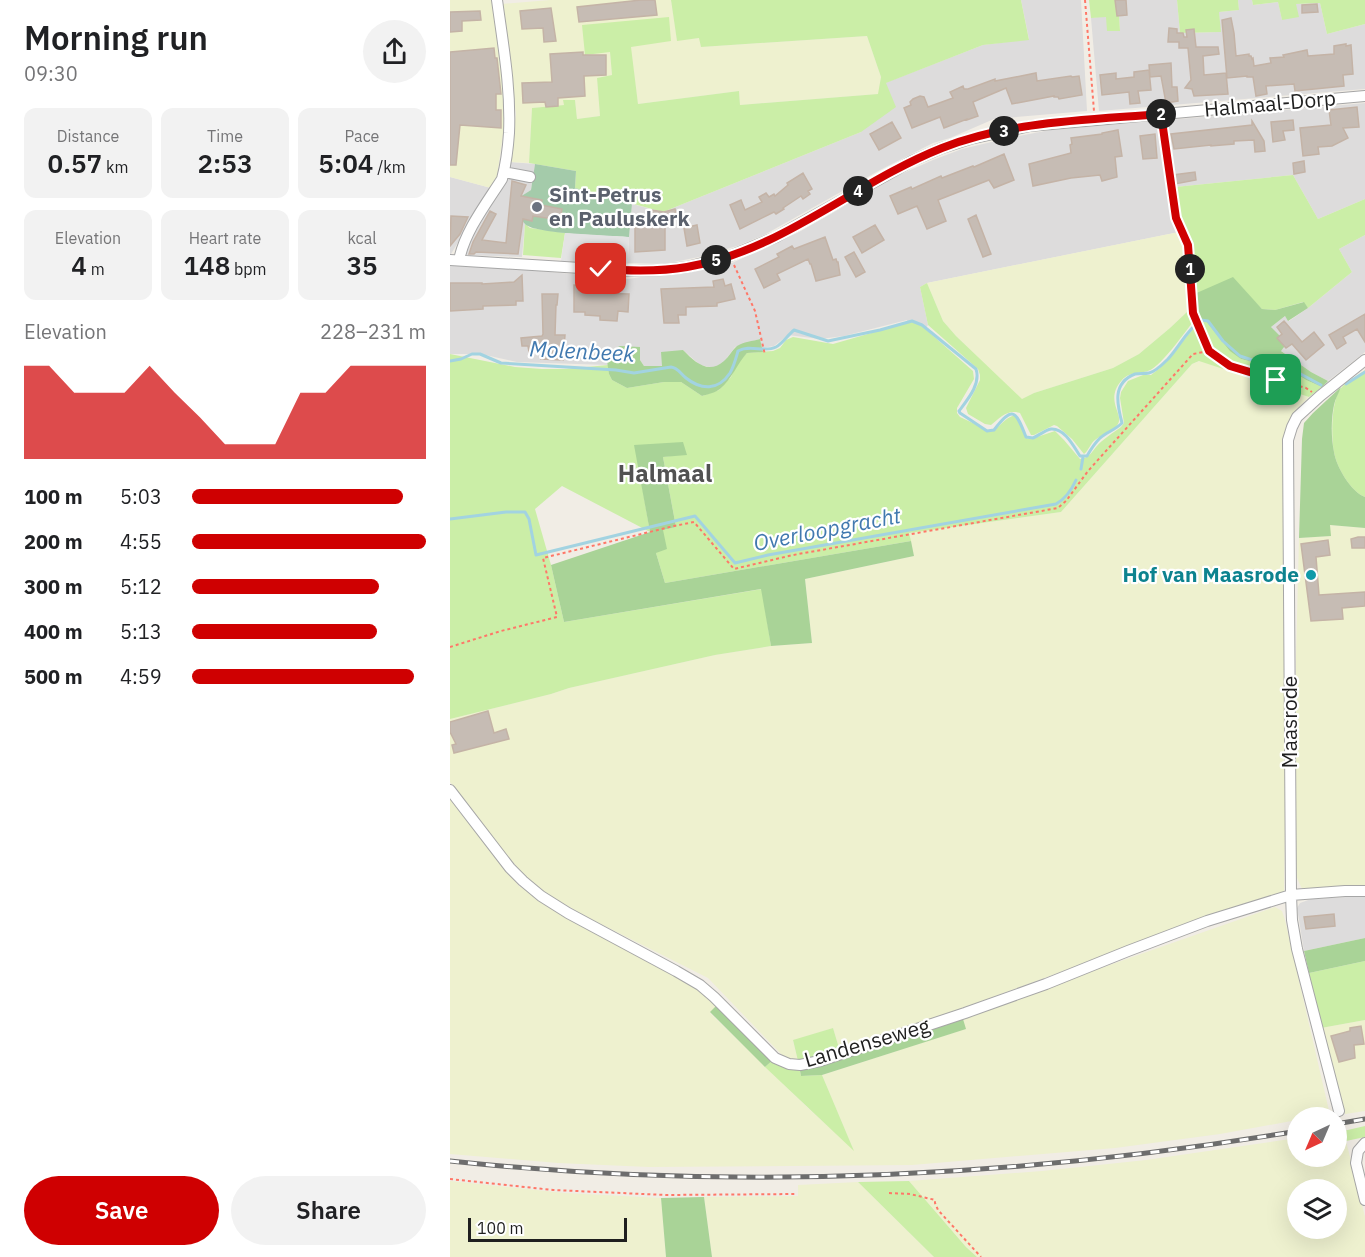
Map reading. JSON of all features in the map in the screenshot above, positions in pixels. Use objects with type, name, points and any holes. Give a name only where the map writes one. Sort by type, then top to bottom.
[{"type":"street","points":[[455,260],[504,172],[510,116],[508,80],[496,0]]},
{"type":"street","name":"Halmaal-Dorp","points":[[455,260],[640,270],[687,267],[730,256],[776,237],[912,161],[970,139],[1030,126],[1365,96]]},
{"type":"street","points":[[504,172],[530,177]]},
{"type":"street","name":"Maasrode","points":[[1338,1107],[1298,949],[1290,895],[1288,440],[1298,417],[1365,360]]},
{"type":"street","name":"Landenseweg","points":[[450,790],[510,868],[532,888],[568,913],[700,985],[775,1058],[789,1064],[800,1065],[820,1061],[965,1013],[1207,921],[1290,895],[1365,891]]},
{"type":"street","points":[[1365,1143],[1358,1151],[1356,1163],[1365,1200]]},
{"type":"path","points":[[1085,0],[1094,120]]},
{"type":"path","points":[[1161,114],[1176,218],[1188,245],[1193,313],[1209,351],[1230,366],[1306,388],[1320,396]]},
{"type":"path","points":[[730,256],[755,310],[765,354]]},
{"type":"path","points":[[450,647],[557,617],[543,558],[674,526],[694,522],[734,569],[793,555],[1058,508],[1066,501],[1088,471],[1193,354],[1209,351]]},
{"type":"path","points":[[450,1179],[552,1190],[666,1195],[797,1194]]},
{"type":"path","points":[[889,1193],[910,1194],[935,1200],[938,1210],[981,1257]]},
{"type":"shaded area","points":[[1021,0],[1081,0],[1087,111],[994,119],[933,143],[764,235],[737,246],[664,264],[628,263],[632,204],[663,212],[861,132],[885,83],[983,45],[1029,39]]},
{"type":"shaded area","points":[[1118,0],[1177,0],[1180,33],[1220,32],[1219,12],[1239,10],[1238,0],[1252,0],[1253,5],[1278,2],[1282,20],[1296,4],[1320,3],[1327,34],[1365,24],[1365,89],[1099,111],[1091,18],[1106,16],[1120,31]]},
{"type":"shaded area","points":[[1365,103],[1365,199],[1318,219],[1293,175],[1175,187],[1184,231],[927,283],[920,287],[928,325],[925,329],[913,322],[908,323],[907,320],[844,336],[820,339],[788,335],[774,346],[762,348],[760,339],[735,347],[724,362],[716,367],[700,365],[683,350],[662,366],[644,366],[640,360],[612,350],[607,361],[608,365],[517,362],[481,354],[450,354],[450,265],[628,279],[732,263],[799,232],[899,175],[962,149],[1050,130]]},
{"type":"shaded area","points":[[510,162],[535,164],[531,190],[521,197],[516,207],[525,224],[522,257],[462,255],[505,180]]},
{"type":"shaded area","points":[[450,177],[491,188],[451,254],[450,254]]},
{"type":"shaded area","points":[[565,233],[629,237],[628,263],[561,261]]},
{"type":"shaded area","points":[[1365,235],[1365,352],[1328,381],[1280,350],[1271,327],[1285,316],[1289,321],[1352,272],[1339,249]]},
{"type":"shaded area","points":[[1365,896],[1365,938],[1304,951],[1297,908],[1300,903],[1311,899]]},
{"type":"green space","points":[[450,0],[493,0],[506,113],[497,177],[491,188],[450,177]]},
{"type":"green space","points":[[550,0],[671,0],[677,40],[700,38],[701,47],[867,36],[881,77],[879,94],[740,105],[739,91],[638,104],[630,47],[583,25],[585,55],[610,51],[612,75],[597,78],[600,116],[577,119],[575,100],[564,101],[564,105],[532,108],[529,163],[510,162],[516,114],[502,4]]},
{"type":"green space","points":[[671,0],[1021,0],[1029,40],[983,45],[886,83],[896,107],[861,132],[663,212],[575,188],[576,171],[529,163],[532,108],[564,105],[563,100],[575,100],[577,119],[600,116],[597,78],[612,75],[610,52],[585,55],[582,25],[669,17],[671,41],[631,47],[638,104],[739,91],[740,105],[878,94],[881,77],[867,36],[701,47],[699,38],[677,41]]},
{"type":"green space","points":[[1089,0],[1118,0],[1120,31],[1107,31],[1106,17],[1091,18]]},
{"type":"green space","points":[[1177,0],[1238,0],[1239,10],[1219,12],[1221,32],[1180,33]]},
{"type":"green space","points":[[1252,0],[1365,0],[1365,24],[1327,34],[1320,3],[1296,4],[1299,17],[1282,20],[1278,2],[1253,5]]},
{"type":"green space","points":[[535,164],[576,171],[575,188],[632,204],[629,237],[557,232],[525,224],[516,207],[520,197],[531,190]]},
{"type":"green space","points":[[1293,175],[1318,219],[1365,199],[1365,235],[1339,249],[1352,272],[1308,308],[1303,302],[1275,310],[1262,309],[1251,298],[1193,294],[1198,316],[1158,364],[1148,371],[1129,375],[1122,380],[1117,387],[1114,400],[1119,416],[1118,424],[1114,429],[1095,440],[1084,454],[1057,426],[1054,425],[1031,435],[1020,413],[1007,413],[991,425],[968,414],[966,408],[980,380],[978,369],[928,325],[920,287],[927,283],[943,321],[1022,399],[1034,393],[1113,368],[1139,354],[1188,311],[1184,231],[1175,187]]},
{"type":"green space","points":[[525,224],[530,228],[565,233],[561,258],[523,255]]},
{"type":"green space","points":[[1184,231],[1188,311],[1139,354],[1113,368],[1034,393],[1021,400],[943,321],[927,283]]},
{"type":"green space","points":[[1233,277],[1262,309],[1275,310],[1304,302],[1308,308],[1288,321],[1285,316],[1271,327],[1287,343],[1281,351],[1328,381],[1322,387],[1297,374],[1241,359],[1230,351],[1206,321],[1200,321],[1192,295]]},
{"type":"green space","points":[[913,321],[922,326],[973,371],[974,379],[957,408],[960,417],[990,431],[1015,415],[1028,439],[1055,431],[1080,459],[1090,455],[1099,444],[1124,423],[1120,398],[1128,381],[1143,375],[1151,375],[1160,368],[1200,321],[1206,321],[1241,359],[1297,374],[1322,387],[1309,397],[1199,361],[1192,364],[1061,512],[909,533],[911,541],[665,583],[656,553],[663,530],[676,527],[663,457],[686,454],[635,445],[650,532],[562,486],[535,509],[564,622],[762,589],[771,646],[715,655],[569,688],[450,719],[450,354],[515,367],[542,369],[608,365],[612,380],[627,388],[664,382],[681,382],[702,396],[719,390],[747,353],[773,351],[793,337],[833,344]]},
{"type":"green space","points":[[760,339],[763,352],[747,353],[720,389],[702,396],[681,382],[664,382],[627,388],[612,380],[609,374],[607,361],[612,350],[620,346],[640,347],[640,360],[644,366],[662,366],[661,352],[683,350],[702,365],[713,367],[724,361],[737,346]]},
{"type":"green space","points":[[1200,361],[1309,397],[1293,413],[1286,426],[1288,631],[1284,892],[958,1010],[839,1048],[833,1028],[793,1041],[798,1061],[784,1057],[708,978],[587,917],[538,889],[496,842],[450,782],[450,719],[569,688],[715,655],[771,646],[812,643],[805,579],[914,556],[908,533],[1061,512],[1192,364]]},
{"type":"green space","points":[[1365,370],[1365,497],[1355,490],[1345,478],[1338,464],[1334,452],[1332,428],[1338,392]]},
{"type":"green space","points":[[1341,387],[1333,410],[1333,447],[1335,458],[1345,478],[1355,490],[1365,497],[1365,528],[1330,525],[1331,536],[1299,538],[1304,423]]},
{"type":"green space","points":[[683,442],[687,455],[663,457],[676,527],[663,530],[667,549],[656,553],[665,583],[911,541],[914,556],[805,579],[812,643],[771,646],[761,589],[564,622],[551,565],[650,532],[634,445]]},
{"type":"green space","points":[[1330,525],[1365,528],[1365,885],[1303,889],[1295,873],[1299,538],[1330,536]]},
{"type":"green space","points":[[450,797],[519,886],[563,914],[699,987],[718,1004],[710,1013],[853,1149],[822,1075],[965,1029],[963,1019],[1044,988],[1275,907],[1282,911],[1285,920],[1328,1107],[1287,1107],[1287,1122],[1220,1134],[1115,1148],[912,1165],[649,1167],[558,1163],[450,1154]]},
{"type":"green space","points":[[1365,938],[1365,961],[1309,973],[1304,951]]},
{"type":"green space","points":[[1365,961],[1365,1020],[1321,1028],[1309,973]]},
{"type":"green space","points":[[718,1004],[774,1059],[765,1067],[710,1012]]},
{"type":"green space","points":[[963,1019],[966,1029],[822,1075],[801,1076],[798,1061],[884,1034],[887,1043]]},
{"type":"green space","points":[[1365,1020],[1365,1111],[1347,1114],[1347,1107],[1343,1107],[1321,1028]]},
{"type":"green space","points":[[833,1028],[839,1048],[798,1061],[793,1040]]},
{"type":"green space","points":[[774,1059],[799,1067],[801,1076],[822,1075],[854,1151],[765,1067]]},
{"type":"green space","points":[[1365,1126],[1365,1137],[1347,1141],[1347,1130]]},
{"type":"green space","points":[[1287,1139],[1287,1167],[1347,1167],[1347,1145],[1365,1217],[1365,1257],[977,1257],[909,1181],[1146,1160]]},
{"type":"green space","points":[[450,1181],[565,1193],[661,1198],[666,1257],[450,1257]]},
{"type":"green space","points":[[909,1181],[977,1257],[934,1257],[858,1182]]},
{"type":"green space","points":[[858,1182],[934,1257],[712,1257],[704,1197],[798,1196],[798,1185]]},
{"type":"green space","points":[[704,1197],[712,1257],[666,1257],[661,1198]]},
{"type":"building","points":[[655,0],[657,15],[579,22],[577,7]]},
{"type":"building","points":[[1115,0],[1126,0],[1127,15],[1117,16]]},
{"type":"building","points":[[1317,4],[1318,12],[1302,13],[1302,5]]},
{"type":"building","points":[[551,8],[556,41],[544,42],[543,28],[522,29],[520,11]]},
{"type":"building","points":[[480,11],[481,20],[462,21],[462,31],[450,32],[450,12]]},
{"type":"building","points":[[1231,18],[1236,56],[1249,54],[1253,58],[1254,66],[1271,63],[1270,58],[1284,57],[1283,55],[1307,50],[1308,56],[1334,54],[1334,46],[1346,44],[1346,46],[1351,45],[1353,74],[1343,75],[1344,86],[1295,91],[1294,84],[1266,86],[1267,94],[1256,96],[1253,77],[1227,78],[1222,20]]},
{"type":"building","points":[[1169,28],[1177,29],[1177,33],[1183,33],[1184,37],[1187,37],[1186,30],[1194,29],[1196,47],[1218,47],[1219,54],[1203,56],[1204,75],[1226,73],[1228,94],[1194,96],[1192,89],[1185,88],[1191,80],[1188,48],[1179,48],[1179,42],[1168,42]]},
{"type":"building","points":[[494,48],[501,94],[496,94],[496,110],[501,110],[501,128],[460,125],[456,165],[450,165],[450,52]]},
{"type":"building","points":[[583,52],[583,55],[606,55],[606,75],[584,76],[585,96],[558,98],[558,106],[546,107],[545,102],[523,103],[522,83],[552,82],[550,54]]},
{"type":"building","points":[[1171,63],[1172,87],[1177,87],[1178,101],[1166,103],[1161,76],[1150,77],[1149,65]]},
{"type":"building","points":[[1149,70],[1151,90],[1138,91],[1140,103],[1130,104],[1129,92],[1102,95],[1100,75],[1116,73],[1116,79],[1134,77],[1134,72]]},
{"type":"building","points":[[1036,73],[1037,81],[1079,76],[1082,95],[1059,99],[1054,96],[1012,104],[1006,88],[973,102],[978,116],[944,128],[940,117],[912,128],[904,108],[920,96],[924,97],[928,107],[953,98],[950,92],[963,86],[964,89],[968,89],[995,79],[995,81]]},
{"type":"building","points":[[1357,107],[1359,127],[1343,128],[1348,138],[1332,146],[1318,147],[1319,154],[1303,156],[1300,128],[1331,125],[1329,110]]},
{"type":"building","points":[[1293,120],[1294,130],[1283,131],[1285,140],[1273,142],[1271,122]]},
{"type":"building","points":[[1252,121],[1264,141],[1265,151],[1255,152],[1254,140],[1174,149],[1171,134],[1252,125]]},
{"type":"building","points":[[892,122],[901,138],[879,150],[870,134]]},
{"type":"building","points":[[1118,130],[1122,156],[1115,157],[1117,177],[1102,181],[1100,175],[1071,178],[1033,186],[1029,164],[1071,153],[1071,138]]},
{"type":"building","points":[[1155,134],[1157,158],[1143,159],[1140,136]]},
{"type":"building","points":[[1004,154],[1014,180],[994,188],[989,180],[938,200],[946,221],[927,229],[917,206],[898,214],[890,196],[941,176],[942,178],[974,167]]},
{"type":"building","points":[[1304,161],[1305,172],[1294,174],[1293,163]]},
{"type":"building","points":[[1195,172],[1196,180],[1175,184],[1173,175]]},
{"type":"building","points":[[803,173],[812,189],[808,191],[810,194],[803,199],[801,196],[776,214],[774,212],[740,229],[730,205],[741,200],[745,210],[762,202],[759,197],[766,193],[769,197],[774,194],[775,196],[788,185],[787,183]]},
{"type":"building","points":[[512,181],[526,185],[521,196],[542,200],[541,205],[562,209],[560,220],[533,216],[532,221],[523,219],[518,254],[476,252],[469,254],[490,211],[496,214],[482,240],[506,243]]},
{"type":"building","points":[[675,209],[677,217],[665,221],[665,250],[635,252],[635,227],[648,227],[652,210],[664,212]]},
{"type":"building","points":[[976,215],[991,254],[983,257],[968,219]]},
{"type":"building","points":[[451,216],[468,217],[460,234],[450,246]]},
{"type":"building","points":[[697,225],[700,243],[687,246],[684,228]]},
{"type":"building","points":[[875,225],[884,240],[862,253],[853,237]]},
{"type":"building","points":[[825,237],[833,260],[836,259],[838,262],[840,275],[816,281],[808,259],[777,274],[780,280],[764,288],[755,269],[779,257],[777,254],[792,246],[794,249]]},
{"type":"building","points":[[854,252],[865,272],[856,277],[845,257]]},
{"type":"building","points":[[522,275],[523,301],[516,301],[516,305],[483,306],[483,309],[450,311],[450,283],[514,282]]},
{"type":"building","points":[[723,279],[725,286],[731,284],[735,299],[717,303],[717,306],[686,307],[686,315],[678,315],[679,323],[664,323],[661,289],[714,287],[713,281]]},
{"type":"building","points":[[591,282],[595,286],[595,293],[629,294],[628,312],[618,311],[617,321],[600,320],[600,316],[574,312],[574,285],[586,286]]},
{"type":"building","points":[[542,294],[558,294],[555,335],[565,335],[563,360],[541,359],[541,352],[529,352],[528,346],[522,346],[521,338],[543,334]]},
{"type":"building","points":[[1365,314],[1365,342],[1357,329],[1343,337],[1346,343],[1337,349],[1329,335]]},
{"type":"building","points":[[1284,321],[1302,342],[1314,332],[1324,345],[1306,360],[1292,344],[1286,348],[1277,338],[1282,334],[1277,327]]},
{"type":"building","points":[[1365,537],[1365,548],[1352,548],[1351,539]]},
{"type":"building","name":"Hof van Maasrode","points":[[1328,540],[1330,555],[1316,557],[1319,595],[1365,592],[1365,606],[1342,608],[1343,619],[1311,621],[1301,544]]},
{"type":"building","points":[[488,711],[494,733],[506,729],[509,739],[454,753],[452,745],[456,744],[450,732],[450,722]]},
{"type":"building","points":[[1334,914],[1335,926],[1306,929],[1304,917]]},
{"type":"building","points":[[1361,1026],[1364,1044],[1354,1045],[1355,1058],[1339,1062],[1331,1036]]},
{"type":"waterway","name":"Molenbeek","points":[[450,361],[472,354],[480,354],[501,363],[634,373],[671,367],[692,382],[709,387],[725,379],[735,362],[738,351],[747,348],[771,349],[780,344],[794,330],[828,341],[912,321],[922,325],[976,369],[975,386],[959,411],[960,413],[987,431],[994,430],[1000,422],[1013,414],[1026,437],[1033,438],[1051,429],[1056,430],[1068,439],[1080,456],[1087,456],[1100,438],[1122,423],[1118,395],[1123,383],[1135,374],[1149,373],[1159,367],[1201,320],[1208,321],[1223,341],[1240,356],[1284,365],[1321,385]]},
{"type":"waterway","name":"Molenbeek","points":[[1346,384],[1365,372]]},
{"type":"waterway","name":"Overloopgracht","points":[[1081,469],[1083,457]]},
{"type":"waterway","name":"Overloopgracht","points":[[450,519],[525,512],[529,519],[536,555],[695,516],[735,563],[768,555],[1056,504],[1068,494],[1076,480]]},
{"type":"railway","points":[[1347,1122],[1365,1119]]},
{"type":"railway","points":[[450,1161],[662,1176],[875,1175],[1087,1160],[1287,1133]]},
{"type":"place","name":"Sint-Petrus en Pauluskerk","points":[[537,207]]},
{"type":"place","name":"Hof van Maasrode","points":[[1311,575]]},
{"type":"district","name":"Halmaal","points":[[665,474]]},
{"type":"route","points":[[601,269],[663,270],[687,267],[730,256],[776,237],[912,161],[970,139],[1030,126],[1161,114],[1176,218],[1188,245],[1193,313],[1209,351],[1230,366],[1276,380]]}]
